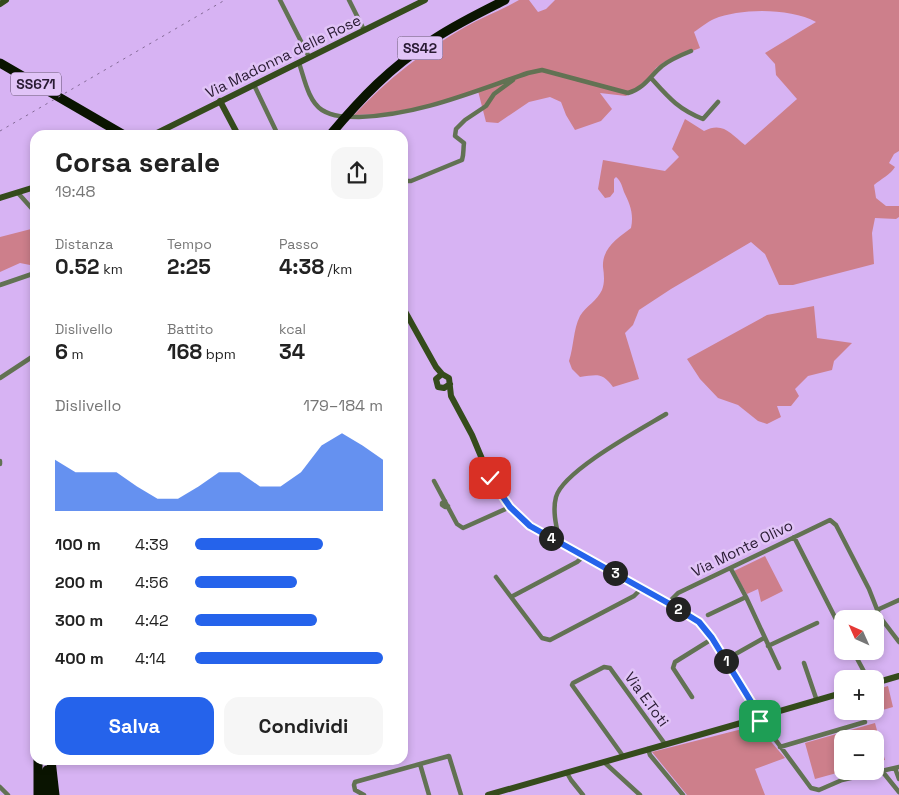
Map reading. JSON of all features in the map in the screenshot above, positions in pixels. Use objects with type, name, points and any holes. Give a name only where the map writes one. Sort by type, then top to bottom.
[{"type":"highway","name":"SS42","points":[[334,130],[371,89],[401,62],[432,40],[505,0]]},
{"type":"highway","name":"SS671","points":[[0,63],[116,130]]},
{"type":"highway","name":"SS671","points":[[73,105],[98,115],[124,130]]},
{"type":"highway","points":[[37,795],[38,765]]},
{"type":"highway","points":[[47,765],[47,795]]},
{"type":"highway","points":[[52,765],[55,795]]},
{"type":"street","points":[[0,4],[6,0]]},
{"type":"street","points":[[280,0],[310,57]]},
{"type":"street","points":[[349,0],[364,30]]},
{"type":"street","name":"Via Madonna delle Rose","points":[[164,130],[422,0]]},
{"type":"street","points":[[299,63],[315,103],[320,109],[337,116],[352,117],[398,114],[428,107],[542,70],[628,93],[635,91],[666,63],[691,51]]},
{"type":"street","points":[[408,181],[462,160],[464,143],[455,136],[456,129],[475,112],[486,106],[494,94],[516,77]]},
{"type":"street","points":[[651,78],[672,102],[686,112],[703,119],[718,102]]},
{"type":"street","points":[[254,85],[276,130]]},
{"type":"street","points":[[220,101],[235,130]]},
{"type":"street","points":[[0,198],[30,188]]},
{"type":"street","points":[[18,192],[30,206]]},
{"type":"street","points":[[0,285],[30,275]]},
{"type":"street","points":[[408,317],[440,376],[436,385],[451,396]]},
{"type":"street","points":[[0,378],[30,358]]},
{"type":"street","points":[[440,376],[449,377],[451,396],[472,435],[490,478],[510,507],[530,526],[699,622],[712,638],[759,717],[780,747],[811,788],[819,790]]},
{"type":"street","points":[[442,389],[447,388],[450,384]]},
{"type":"street","points":[[560,543],[554,504],[559,490],[577,472],[600,454],[666,414]]},
{"type":"street","points":[[434,481],[458,524],[463,528],[510,507]]},
{"type":"street","name":"Via Monte Olivo","points":[[668,603],[678,593],[830,520],[836,525],[867,584],[877,610]]},
{"type":"street","points":[[794,536],[834,615]]},
{"type":"street","points":[[511,597],[577,562],[584,556]]},
{"type":"street","points":[[731,569],[779,668]]},
{"type":"street","points":[[496,577],[538,635],[550,640],[634,596],[642,588]]},
{"type":"street","points":[[708,615],[746,597]]},
{"type":"street","points":[[877,610],[899,600]]},
{"type":"street","points":[[768,646],[817,623]]},
{"type":"street","points":[[884,623],[899,642]]},
{"type":"street","points":[[692,697],[672,668],[675,662],[712,638]]},
{"type":"street","points":[[732,656],[764,638]]},
{"type":"street","points":[[804,662],[817,701]]},
{"type":"street","name":"Via E.Toti","points":[[623,756],[572,685],[604,667],[610,668],[665,744]]},
{"type":"street","points":[[884,680],[899,676]]},
{"type":"street","points":[[488,795],[513,791],[623,756],[834,696]]},
{"type":"street","points":[[780,747],[865,722]]},
{"type":"street","points":[[648,749],[650,755],[683,795]]},
{"type":"street","points":[[364,795],[355,790],[355,782],[449,756],[461,795]]},
{"type":"street","points":[[604,762],[640,795]]},
{"type":"street","points":[[420,764],[429,795]]},
{"type":"street","points":[[884,770],[897,767],[899,779]]},
{"type":"street","points":[[567,773],[583,795]]},
{"type":"street","points":[[884,773],[899,792]]},
{"type":"street","points":[[813,795],[819,790],[842,780]]},
{"type":"street","points":[[0,787],[8,795]]},
{"type":"shaded area","points":[[519,0],[529,0],[538,12],[546,9],[555,0],[899,0],[899,151],[894,154],[889,163],[895,167],[893,170],[874,185],[876,198],[886,206],[899,206],[899,217],[896,219],[875,218],[872,233],[874,264],[793,285],[779,285],[765,254],[751,242],[639,310],[633,325],[625,333],[639,379],[613,387],[606,379],[599,376],[580,377],[572,369],[569,361],[578,321],[582,312],[602,290],[605,254],[616,240],[631,228],[632,223],[630,205],[616,177],[614,179],[614,192],[610,197],[605,198],[598,189],[603,160],[665,171],[679,157],[672,149],[685,119],[704,131],[716,127],[722,128],[745,145],[797,99],[776,75],[775,64],[765,53],[816,22],[793,14],[765,11],[725,15],[714,19],[694,32],[700,48],[664,62],[656,68],[649,78],[626,96],[600,93],[612,109],[601,121],[575,130],[561,102],[550,97],[529,102],[498,123],[486,122],[478,91],[433,105],[379,114],[354,115],[379,90],[420,56],[472,23]]},
{"type":"shaded area","points":[[30,229],[30,265],[20,263],[0,272],[0,237]]},
{"type":"shaded area","points":[[814,306],[817,338],[852,343],[834,361],[832,370],[808,376],[795,389],[799,396],[791,406],[777,406],[781,417],[767,424],[758,421],[738,405],[718,398],[700,379],[687,359],[767,315]]},
{"type":"shaded area","points":[[765,556],[783,591],[761,602],[758,589],[747,594],[734,571]]},
{"type":"shaded area","points":[[888,686],[893,707],[884,710],[884,687]]},
{"type":"shaded area","points":[[875,723],[877,730],[850,730]]},
{"type":"shaded area","points":[[746,728],[751,731],[761,730],[785,758],[755,769],[765,795],[687,795],[652,752]]},
{"type":"shaded area","points":[[834,735],[834,774],[815,779],[805,743]]},
{"type":"railway","points":[[0,131],[225,0]]},
{"type":"route","points":[[490,478],[510,507],[530,526],[699,622],[712,638],[758,713],[762,715],[760,721]]}]
